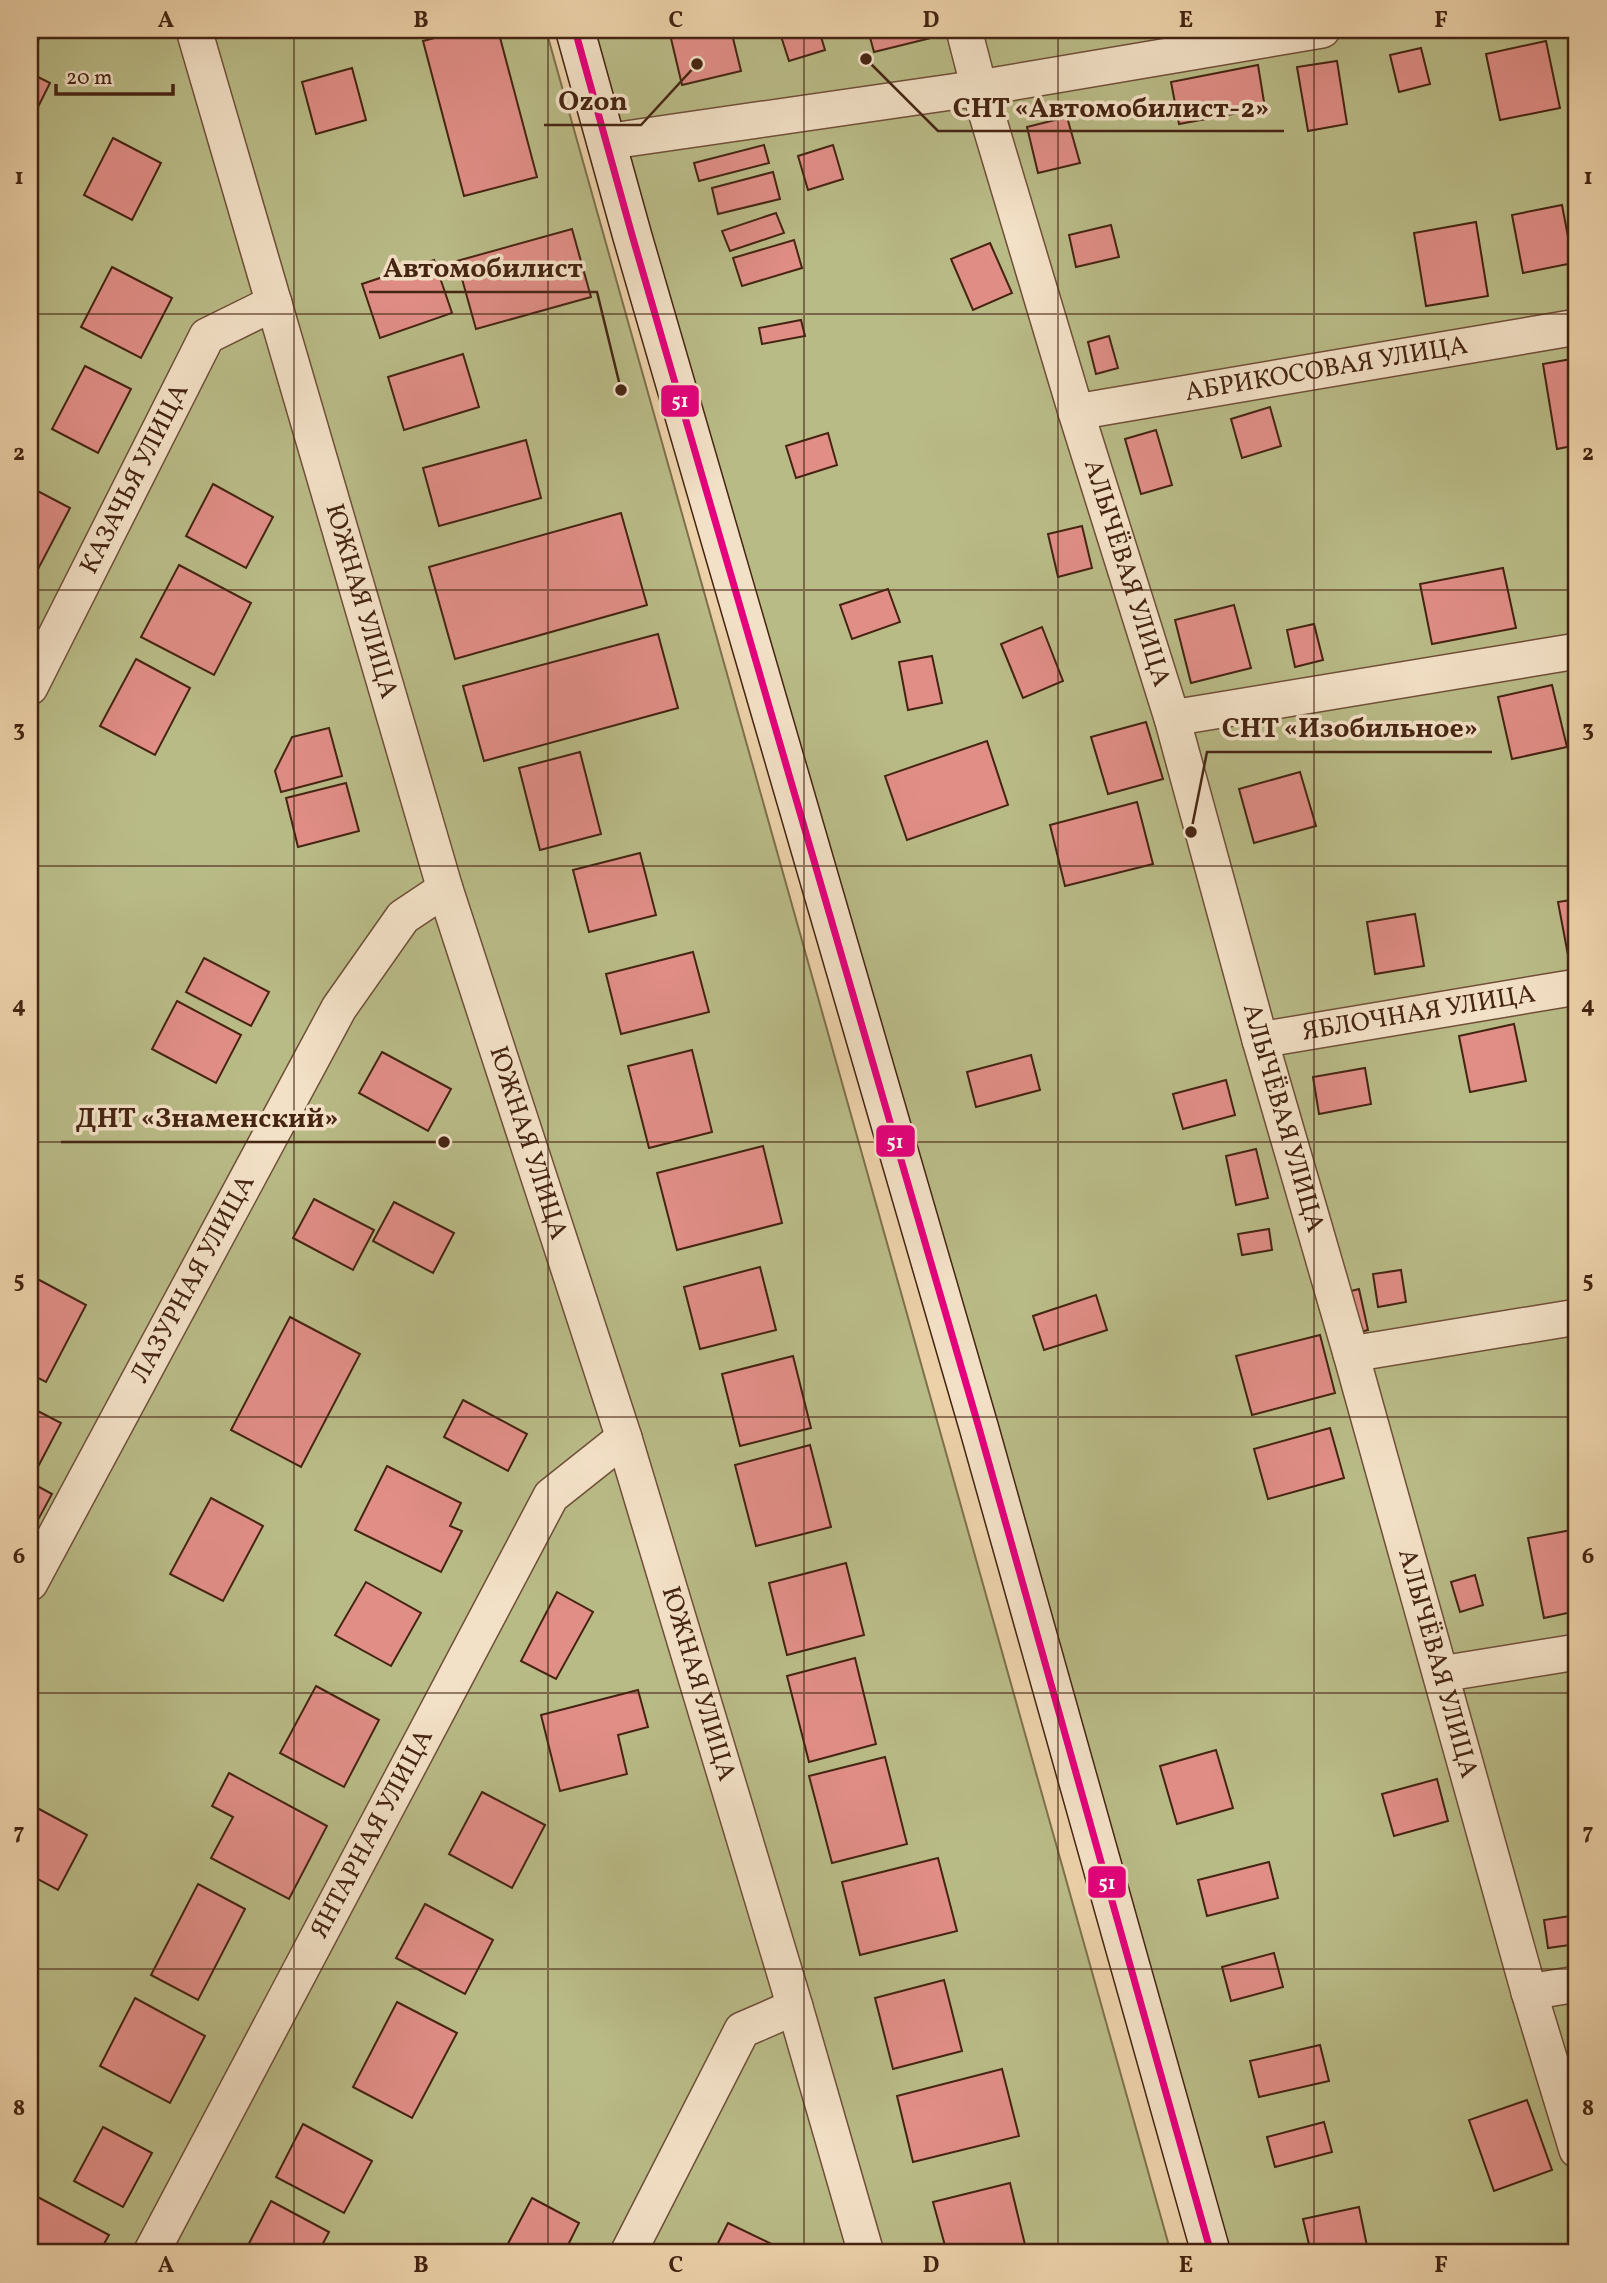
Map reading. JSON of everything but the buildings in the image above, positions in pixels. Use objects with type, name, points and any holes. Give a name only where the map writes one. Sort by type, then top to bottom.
[{"type":"street","name":"ЮЖНАЯ УЛИЦА","points":[[194,30],[444,888],[624,1438],[796,2007],[866,2253]]},
{"type":"street","points":[[575,30],[605,142],[983,1442],[1211,2253]]},
{"type":"street","name":"АЛЫЧЁВАЯ УЛИЦА","points":[[964,30],[1076,412],[1172,718],[1260,1040],[1351,1354],[1529,1992],[1577,2150]]},
{"type":"street","points":[[605,142],[979,88],[1322,30]]},
{"type":"street","name":"КАЗАЧЬЯ УЛИЦА","points":[[30,687],[207,336],[274,303]]},
{"type":"street","name":"АБРИКОСОВАЯ УЛИЦА","points":[[1076,412],[1577,327]]},
{"type":"street","points":[[1172,718],[1577,651]]},
{"type":"street","name":"ЛАЗУРНАЯ УЛИЦА","points":[[30,1583],[339,1008],[403,917],[444,888]]},
{"type":"street","name":"ЯБЛОЧНАЯ УЛИЦА","points":[[1260,1040],[1577,987]]},
{"type":"street","points":[[1351,1354],[1577,1317]]},
{"type":"street","name":"ЯНТАРНАЯ УЛИЦА","points":[[151,2253],[551,1496],[624,1438]]},
{"type":"street","points":[[1441,1674],[1577,1652]]},
{"type":"street","points":[[1529,1992],[1577,1984]]},
{"type":"street","points":[[628,2253],[742,2030],[796,2007]]},
{"type":"green space","points":[[30,30],[546,30],[1171,2253],[30,2253]]},
{"type":"green space","points":[[575,30],[1577,30],[1577,2253],[1211,2253]]},
{"type":"transit line","name":"51","points":[[575,30],[632,235],[979,1428],[1211,2253]]},
{"type":"place","name":"СНТ «Автомобилист-2»","points":[[866,59]]},
{"type":"place","name":"Ozon","points":[[697,64]]},
{"type":"place","name":"Автомобилист","points":[[621,390]]},
{"type":"place","name":"СНТ «Изобильное»","points":[[1191,832]]},
{"type":"place","name":"ДНТ «Знаменский»","points":[[444,1142]]}]
